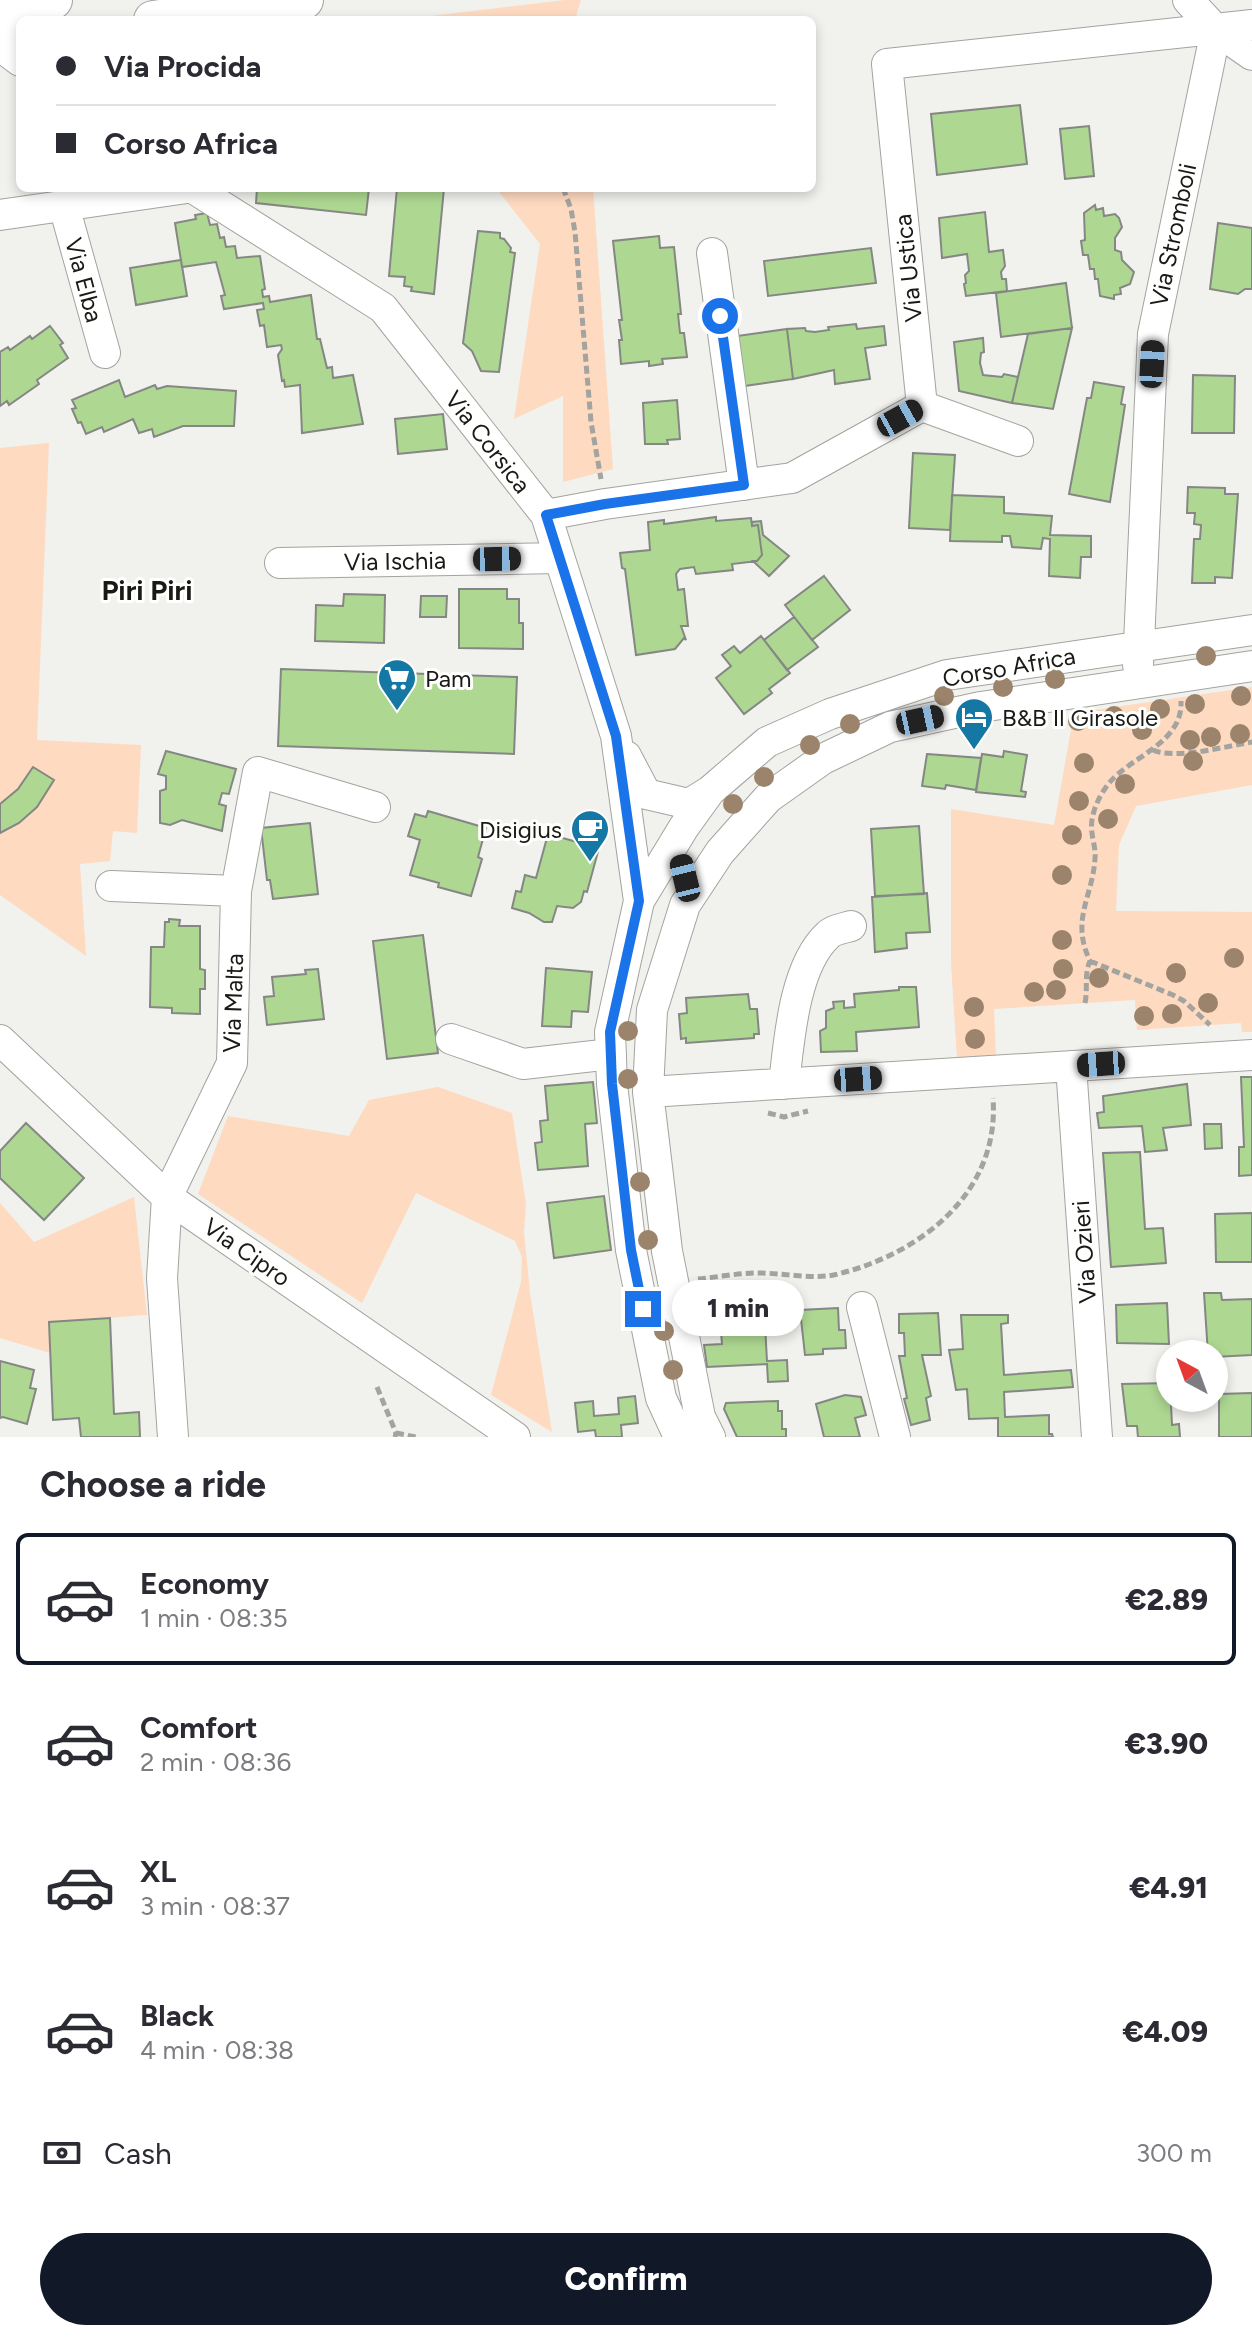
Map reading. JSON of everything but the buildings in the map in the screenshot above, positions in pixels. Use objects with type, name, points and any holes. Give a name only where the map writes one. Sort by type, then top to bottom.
[{"type":"main road","points":[[0,7],[53,0]]},
{"type":"main road","points":[[183,16],[304,0]]},
{"type":"street","points":[[1188,0],[1216,30],[1252,55]]},
{"type":"street","points":[[1216,30],[1252,25]]},
{"type":"street","name":"Via Ustica","points":[[922,406],[887,64],[1216,30]]},
{"type":"street","name":"Via Stromboli","points":[[1138,682],[1137,647],[1153,334],[1216,30]]},
{"type":"street","points":[[0,43],[16,57]]},
{"type":"street","points":[[0,215],[162,192]]},
{"type":"street","name":"Via Corsica","points":[[196,192],[383,308],[546,515],[616,736],[639,901]]},
{"type":"street","name":"Via Elba","points":[[64,206],[105,353]]},
{"type":"street","points":[[712,253],[744,485]]},
{"type":"street","points":[[546,515],[792,478],[922,406],[1018,441]]},
{"type":"street","name":"Via Ischia","points":[[280,563],[559,558]]},
{"type":"street","name":"Corso Africa","points":[[679,1437],[661,1398],[631,1250],[610,1032],[639,901],[710,791],[767,742],[830,714],[947,675],[1252,630]]},
{"type":"street","name":"Corso Africa","points":[[710,1437],[700,1417],[673,1281],[648,1092],[652,1010],[689,898],[720,852],[768,798],[823,759],[890,727],[981,707],[1252,666]]},
{"type":"street","points":[[616,736],[646,794],[676,842],[689,898]]},
{"type":"street","name":"Via Malta","points":[[167,1197],[232,1063],[236,891],[258,772],[375,807]]},
{"type":"street","points":[[646,794],[689,804],[710,791]]},
{"type":"street","points":[[111,886],[236,891]]},
{"type":"street","points":[[784,1084],[793,1011],[812,955],[830,933],[851,926]]},
{"type":"street","points":[[451,1039],[523,1064],[611,1054]]},
{"type":"street","name":"Via Cipro","points":[[0,1040],[167,1197],[515,1437]]},
{"type":"street","points":[[648,1092],[1252,1055]]},
{"type":"street","name":"Via Ozieri","points":[[1071,1066],[1097,1437]]},
{"type":"street","points":[[167,1197],[162,1278],[173,1437]]},
{"type":"street","points":[[862,1307],[895,1437]]},
{"type":"street","points":[[661,1398],[668,1437]]},
{"type":"path","points":[[565,192],[575,232],[591,422],[605,504]]},
{"type":"path","points":[[1177,677],[1181,708],[1178,720],[1153,750],[1125,767],[1109,782],[1093,814],[1091,830],[1095,856],[1082,912],[1085,950],[1090,961],[1184,1001],[1210,1025]]},
{"type":"path","points":[[1153,750],[1159,753],[1186,753],[1252,742]]},
{"type":"path","points":[[1085,1003],[1088,989],[1086,970],[1090,961]]},
{"type":"path","points":[[673,1281],[754,1273],[835,1275],[892,1255],[924,1237],[959,1204],[981,1170],[995,1124],[991,1071]]},
{"type":"path","points":[[377,1387],[395,1435],[416,1437]]},
{"type":"shaded area","points":[[565,0],[581,0],[576,16],[431,16]]},
{"type":"shaded area","points":[[499,192],[593,192],[613,469],[563,482],[563,396],[514,419],[540,244]]},
{"type":"shaded area","points":[[49,443],[37,740],[141,745],[137,833],[113,831],[110,861],[80,864],[86,956],[0,895],[0,448]]},
{"type":"shaded area","points":[[1252,687],[1252,785],[1136,806],[1119,845],[1116,911],[1252,912],[1252,1032],[1242,1032],[1241,1023],[1137,1030],[1135,1000],[994,1009],[996,1058],[957,1059],[951,963],[951,809],[1054,825],[1074,713]]},
{"type":"shaded area","points":[[438,1087],[512,1113],[526,1204],[524,1232],[530,1293],[552,1432],[491,1395],[521,1282],[522,1257],[515,1241],[416,1193],[362,1303],[198,1194],[228,1116],[349,1136],[369,1100]]},
{"type":"shaded area","points":[[134,1197],[147,1315],[49,1322],[50,1353],[0,1338],[0,1203],[34,1242]]},
{"type":"place","name":"Pam","points":[[397,712]]},
{"type":"place","name":"B&B Il Girasole","points":[[974,751]]},
{"type":"place","name":"Disigius","points":[[590,863]]},
{"type":"district","name":"Piri Piri","points":[[147,590]]},
{"type":"route","points":[[643,1309],[631,1250],[612,1084],[610,1032],[639,901],[616,736],[546,515],[744,485],[720,316]]}]
